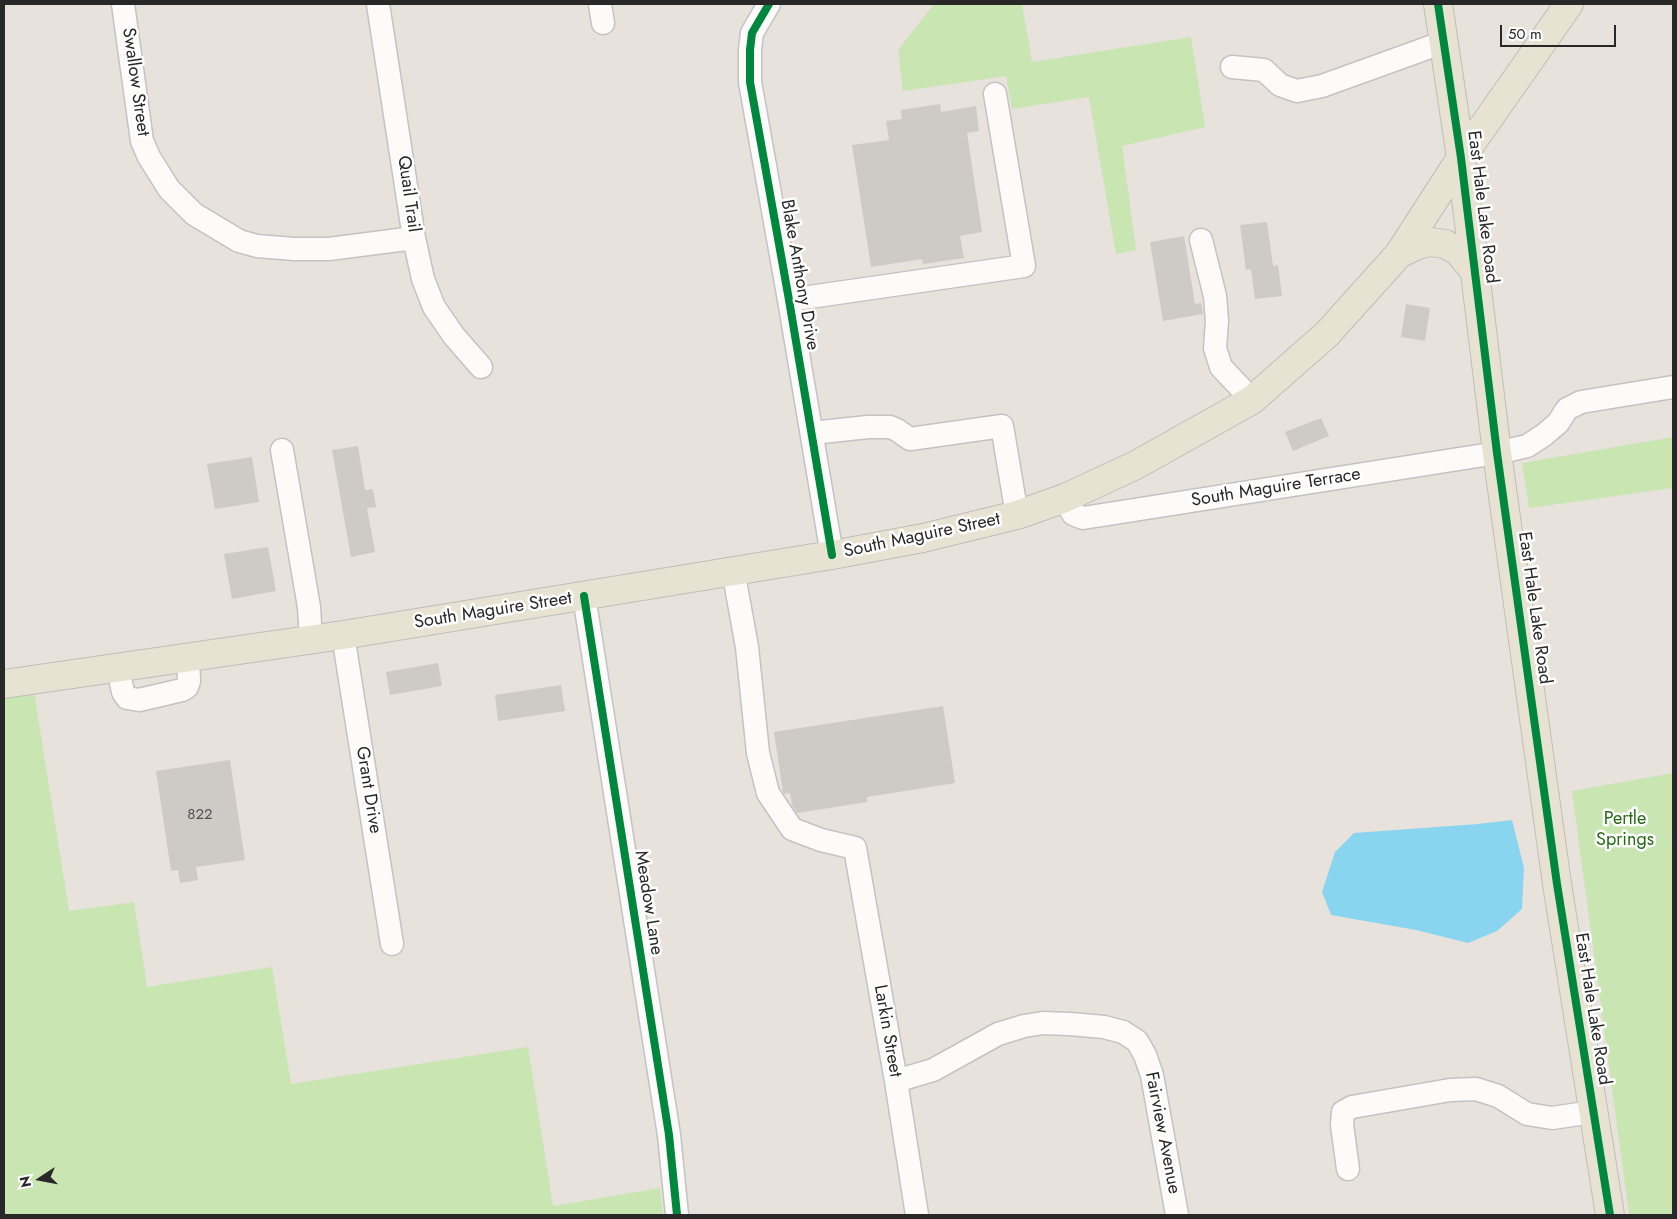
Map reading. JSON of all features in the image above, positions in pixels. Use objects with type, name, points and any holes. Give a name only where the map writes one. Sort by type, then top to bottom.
[{"type":"main road","name":"East Hale Lake Road","points":[[1438,4],[1461,158],[1497,453],[1557,884],[1610,1215]]},
{"type":"main road","name":"South Maguire Street","points":[[4,684],[343,635],[832,555],[923,538],[1017,515],[1065,498],[1136,466],[1252,400],[1327,334],[1399,254],[1461,158],[1569,4]]},
{"type":"main road","points":[[1399,254],[1417,245],[1430,242],[1444,244],[1458,251],[1475,272]]},
{"type":"street","name":"Swallow Street","points":[[123,4],[142,141],[149,157],[170,189],[194,214],[239,241],[257,246],[329,249],[414,238]]},
{"type":"street","name":"Quail Trail","points":[[378,4],[414,238],[423,279],[434,307],[454,336],[481,367]]},
{"type":"street","name":"Blake Anthony Drive","points":[[769,4],[752,33],[750,82],[832,555]]},
{"type":"street","points":[[1232,67],[1264,70],[1280,85],[1298,91],[1322,86],[1444,42]]},
{"type":"street","points":[[789,300],[1024,266],[995,94]]},
{"type":"street","points":[[1201,240],[1215,296],[1217,321],[1215,348],[1221,367],[1252,400]]},
{"type":"street","name":"South Maguire Terrace","points":[[1065,498],[1074,514],[1083,518],[1497,453],[1527,446],[1558,423],[1567,410],[1581,402],[1673,387]]},
{"type":"street","points":[[812,433],[868,427],[890,427],[910,439],[1002,426],[1017,515]]},
{"type":"street","points":[[282,450],[310,606],[310,640]]},
{"type":"street","name":"Larkin Street","points":[[733,570],[747,647],[758,753],[768,793],[792,829],[821,840],[855,848],[896,1081],[916,1215]]},
{"type":"street","name":"Meadow Lane","points":[[584,596],[669,1135],[677,1215]]},
{"type":"street","name":"Grant Drive","points":[[343,635],[392,944]]},
{"type":"street","name":"Fairview Avenue","points":[[896,1081],[933,1070],[998,1034],[1024,1026],[1044,1023],[1070,1024],[1104,1027],[1123,1032],[1137,1041],[1145,1055],[1152,1075],[1177,1215]]},
{"type":"street","points":[[1348,1169],[1342,1125],[1343,1112],[1352,1107],[1450,1090],[1476,1089],[1498,1096],[1527,1114],[1552,1118],[1593,1112]]},
{"type":"green space","points":[[934,4],[1022,4],[1032,62],[1191,37],[1205,127],[1122,146],[1136,250],[1116,254],[1089,97],[1012,109],[1006,76],[903,91],[898,50]]},
{"type":"green space","points":[[1673,437],[1673,488],[1529,508],[1522,463]]},
{"type":"green space","points":[[34,692],[69,911],[134,902],[147,987],[272,967],[291,1084],[528,1047],[553,1206],[660,1188],[663,1215],[4,1215],[4,696]]},
{"type":"green space","name":"Pertle Springs","points":[[1673,773],[1673,1215],[1629,1215],[1572,791]]},
{"type":"water","points":[[1512,820],[1524,868],[1522,909],[1497,931],[1468,943],[1416,930],[1331,915],[1322,892],[1335,852],[1354,833]]},
{"type":"building","points":[[940,104],[941,112],[976,106],[979,131],[967,133],[982,232],[960,236],[964,258],[923,264],[922,259],[871,267],[852,145],[889,140],[886,121],[902,119],[901,110]]},
{"type":"building","points":[[1267,222],[1273,266],[1278,265],[1282,296],[1255,299],[1251,269],[1246,270],[1240,225]]},
{"type":"building","points":[[1184,236],[1195,304],[1201,303],[1203,314],[1163,321],[1150,242]]},
{"type":"building","points":[[1406,304],[1430,308],[1425,341],[1401,337]]},
{"type":"building","points":[[1321,418],[1329,436],[1293,451],[1285,432]]},
{"type":"building","points":[[358,446],[365,490],[373,489],[376,507],[367,508],[375,552],[351,557],[332,450]]},
{"type":"building","points":[[252,457],[259,502],[215,509],[207,464]]},
{"type":"building","points":[[268,547],[276,591],[232,599],[224,554]]},
{"type":"building","points":[[438,663],[442,686],[390,695],[386,672]]},
{"type":"building","points":[[561,685],[565,711],[498,721],[495,695]]},
{"type":"building","points":[[943,706],[955,783],[867,797],[867,802],[797,813],[792,805],[790,793],[784,794],[774,732]]},
{"type":"building","points":[[230,760],[245,860],[196,867],[198,880],[180,883],[178,870],[171,871],[156,771]]},
{"type":"cycle path","points":[[769,4],[752,33],[750,82],[832,555]]},
{"type":"cycle path","points":[[1438,4],[1461,158],[1497,453],[1557,884],[1610,1215]]},
{"type":"cycle path","points":[[584,596],[669,1135],[677,1215]]}]
